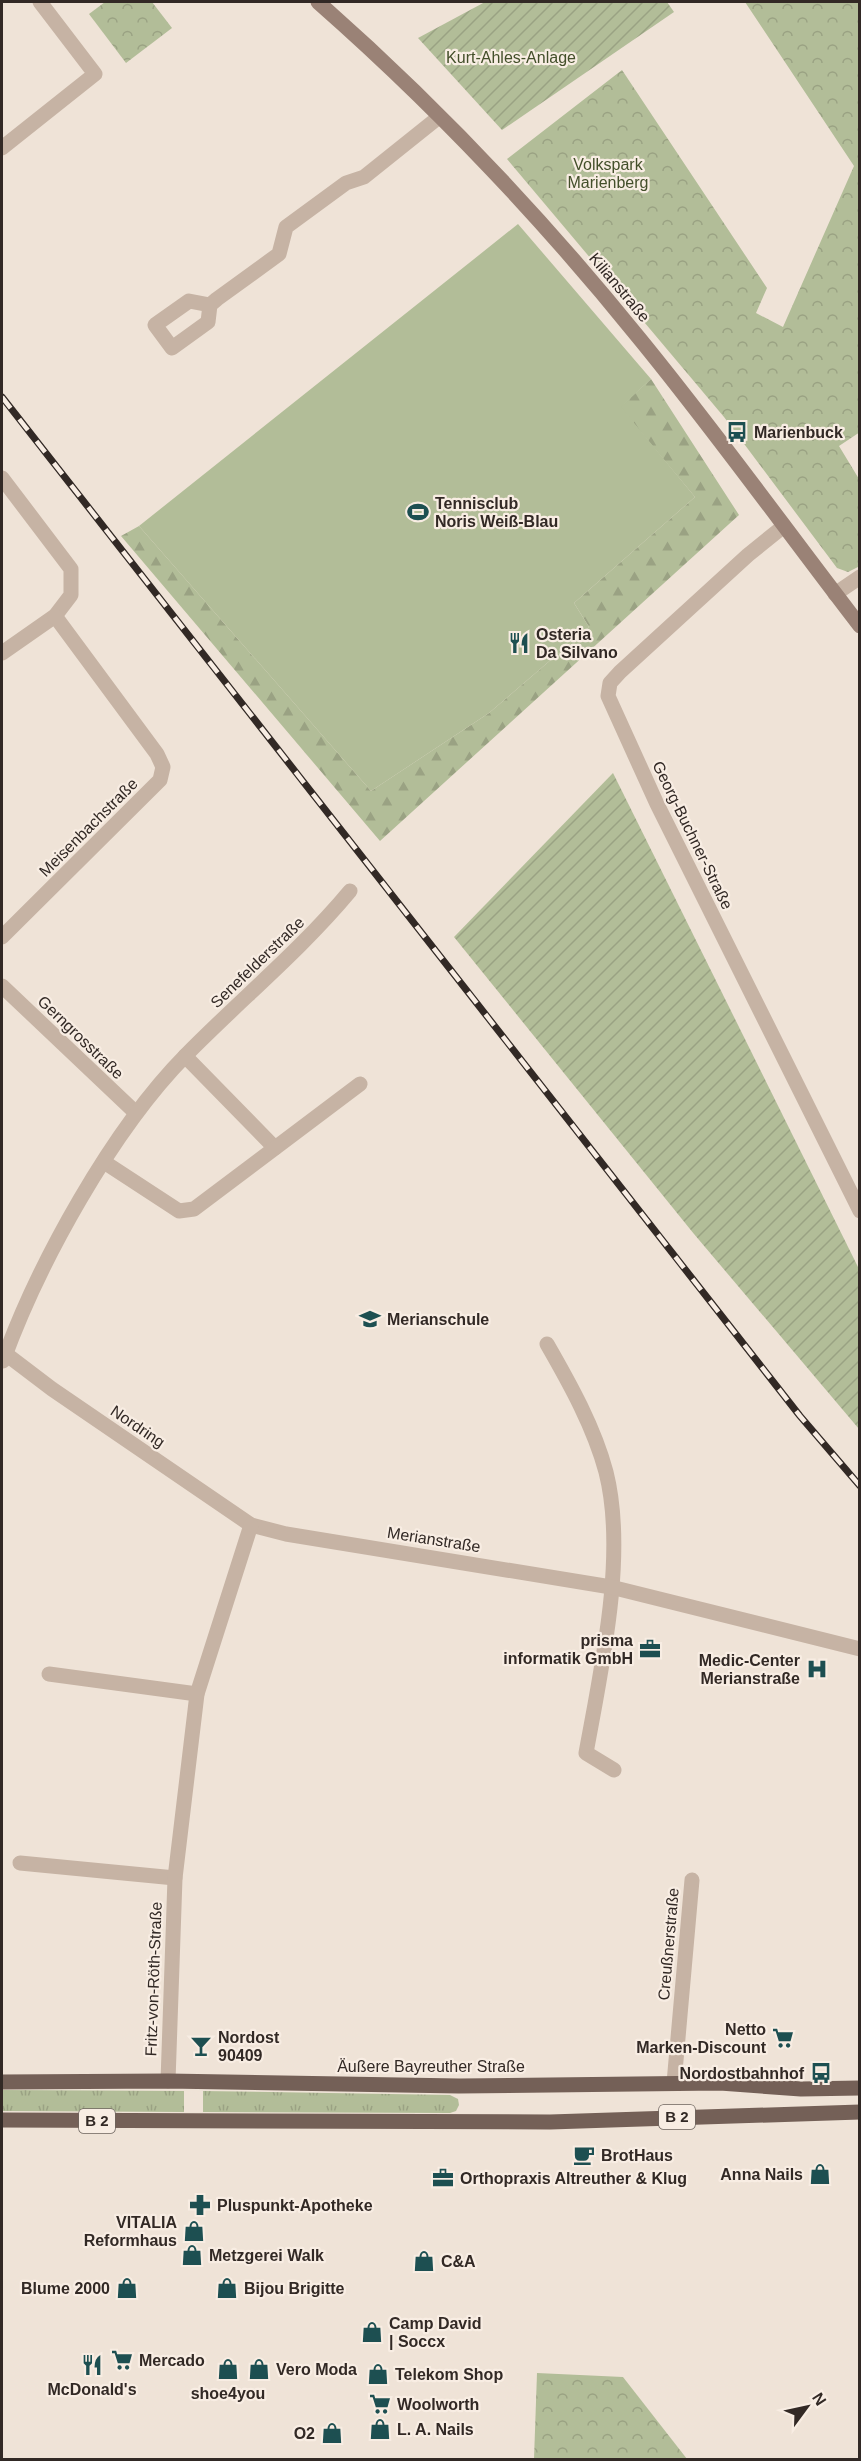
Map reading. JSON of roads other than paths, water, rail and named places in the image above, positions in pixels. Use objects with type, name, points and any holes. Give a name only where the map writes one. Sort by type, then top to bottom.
[{"type":"main road","name":"Kilianstraße","points":[[318,2],[439,117],[554,239],[638,336],[860,626]]},
{"type":"main road","name":"Äußere Bayreuther Straße","points":[[2,2082],[168,2080],[450,2086],[738,2083],[801,2089],[860,2088]]},
{"type":"main road","name":"B 2","points":[[2,2120],[550,2122],[860,2112]]},
{"type":"street","points":[[2,148],[95,74],[40,2]]},
{"type":"street","points":[[210,305],[279,254],[286,228],[346,183],[364,177],[439,117]]},
{"type":"street","points":[[2,477],[71,569],[71,595],[54,616],[2,654]]},
{"type":"street","name":"Georg-Buchner-Straße","points":[[784,526],[748,555],[620,672],[610,683],[608,696],[657,804],[860,1211]]},
{"type":"street","points":[[835,594],[860,577]]},
{"type":"street","name":"Meisenbachstraße","points":[[2,938],[160,780],[163,767],[157,754],[54,616]]},
{"type":"street","name":"Senefelderstraße","points":[[2,1356],[53,1249],[136,1113],[185,1056],[314,934],[350,891]]},
{"type":"street","name":"Gerngrosstraße","points":[[2,986],[136,1113]]},
{"type":"street","points":[[185,1056],[275,1148]]},
{"type":"street","points":[[104,1162],[179,1211],[194,1209],[360,1084]]},
{"type":"street","points":[[547,1344],[571,1385],[606,1471],[613,1532],[611,1587],[602,1666],[585,1753],[614,1770]]},
{"type":"street","name":"Nordring","points":[[2,1356],[251,1525]]},
{"type":"street","name":"Merianstraße","points":[[251,1525],[286,1534],[611,1587],[860,1649]]},
{"type":"street","name":"Fritz-von-Röth-Straße","points":[[168,2080],[174,1878],[197,1694],[251,1525]]},
{"type":"street","points":[[49,1674],[197,1694]]},
{"type":"street","name":"Fritz-von-Röth-Straße","points":[[20,1863],[174,1878]]},
{"type":"street","name":"Creußnerstraße","points":[[674,2083],[692,1880]]},
{"type":"railway","points":[[2,397],[800,1416],[860,1486]]},
{"type":"place","name":"Marienbuck","points":[[737,432]]},
{"type":"place","name":"Tennisclub Noris Weiß-Blau","points":[[418,512]]},
{"type":"place","name":"Osteria Da Silvano","points":[[519,643]]},
{"type":"place","name":"Merianschule","points":[[370,1319]]},
{"type":"place","name":"prisma informatik GmbH","points":[[650,1649]]},
{"type":"place","name":"Medic-Center Merianstraße","points":[[817,1669]]},
{"type":"place","name":"Netto Marken-Discount","points":[[783,2038]]},
{"type":"place","name":"Nordost 90409","points":[[201,2046]]},
{"type":"place","name":"Nordostbahnhof","points":[[821,2073]]},
{"type":"place","name":"BrotHaus","points":[[584,2155]]},
{"type":"place","name":"Anna Nails","points":[[820,2174]]},
{"type":"place","name":"Orthopraxis Altreuther & Klug","points":[[443,2178]]},
{"type":"place","name":"Pluspunkt-Apotheke","points":[[200,2205]]},
{"type":"place","name":"VITALIA Reformhaus","points":[[194,2231]]},
{"type":"place","name":"Metzgerei Walk","points":[[192,2255]]},
{"type":"place","name":"C&A","points":[[424,2261]]},
{"type":"place","name":"Blume 2000","points":[[127,2288]]},
{"type":"place","name":"Bijou Brigitte","points":[[227,2288]]},
{"type":"place","name":"Camp David | Soccx","points":[[372,2332]]},
{"type":"place","name":"Mercado","points":[[122,2360]]},
{"type":"place","name":"McDonald's","points":[[92,2365]]},
{"type":"place","name":"shoe4you","points":[[228,2369]]},
{"type":"place","name":"Vero Moda","points":[[259,2369]]},
{"type":"place","name":"Telekom Shop","points":[[378,2374]]},
{"type":"place","name":"Woolworth","points":[[380,2404]]},
{"type":"place","name":"L. A. Nails","points":[[380,2429]]},
{"type":"place","name":"O2","points":[[332,2433]]},
{"type":"park label","name":"Kurt-Ahles-Anlage","points":[[511,57]]},
{"type":"park label","name":"Volkspark Marienberg","points":[[608,173]]}]
